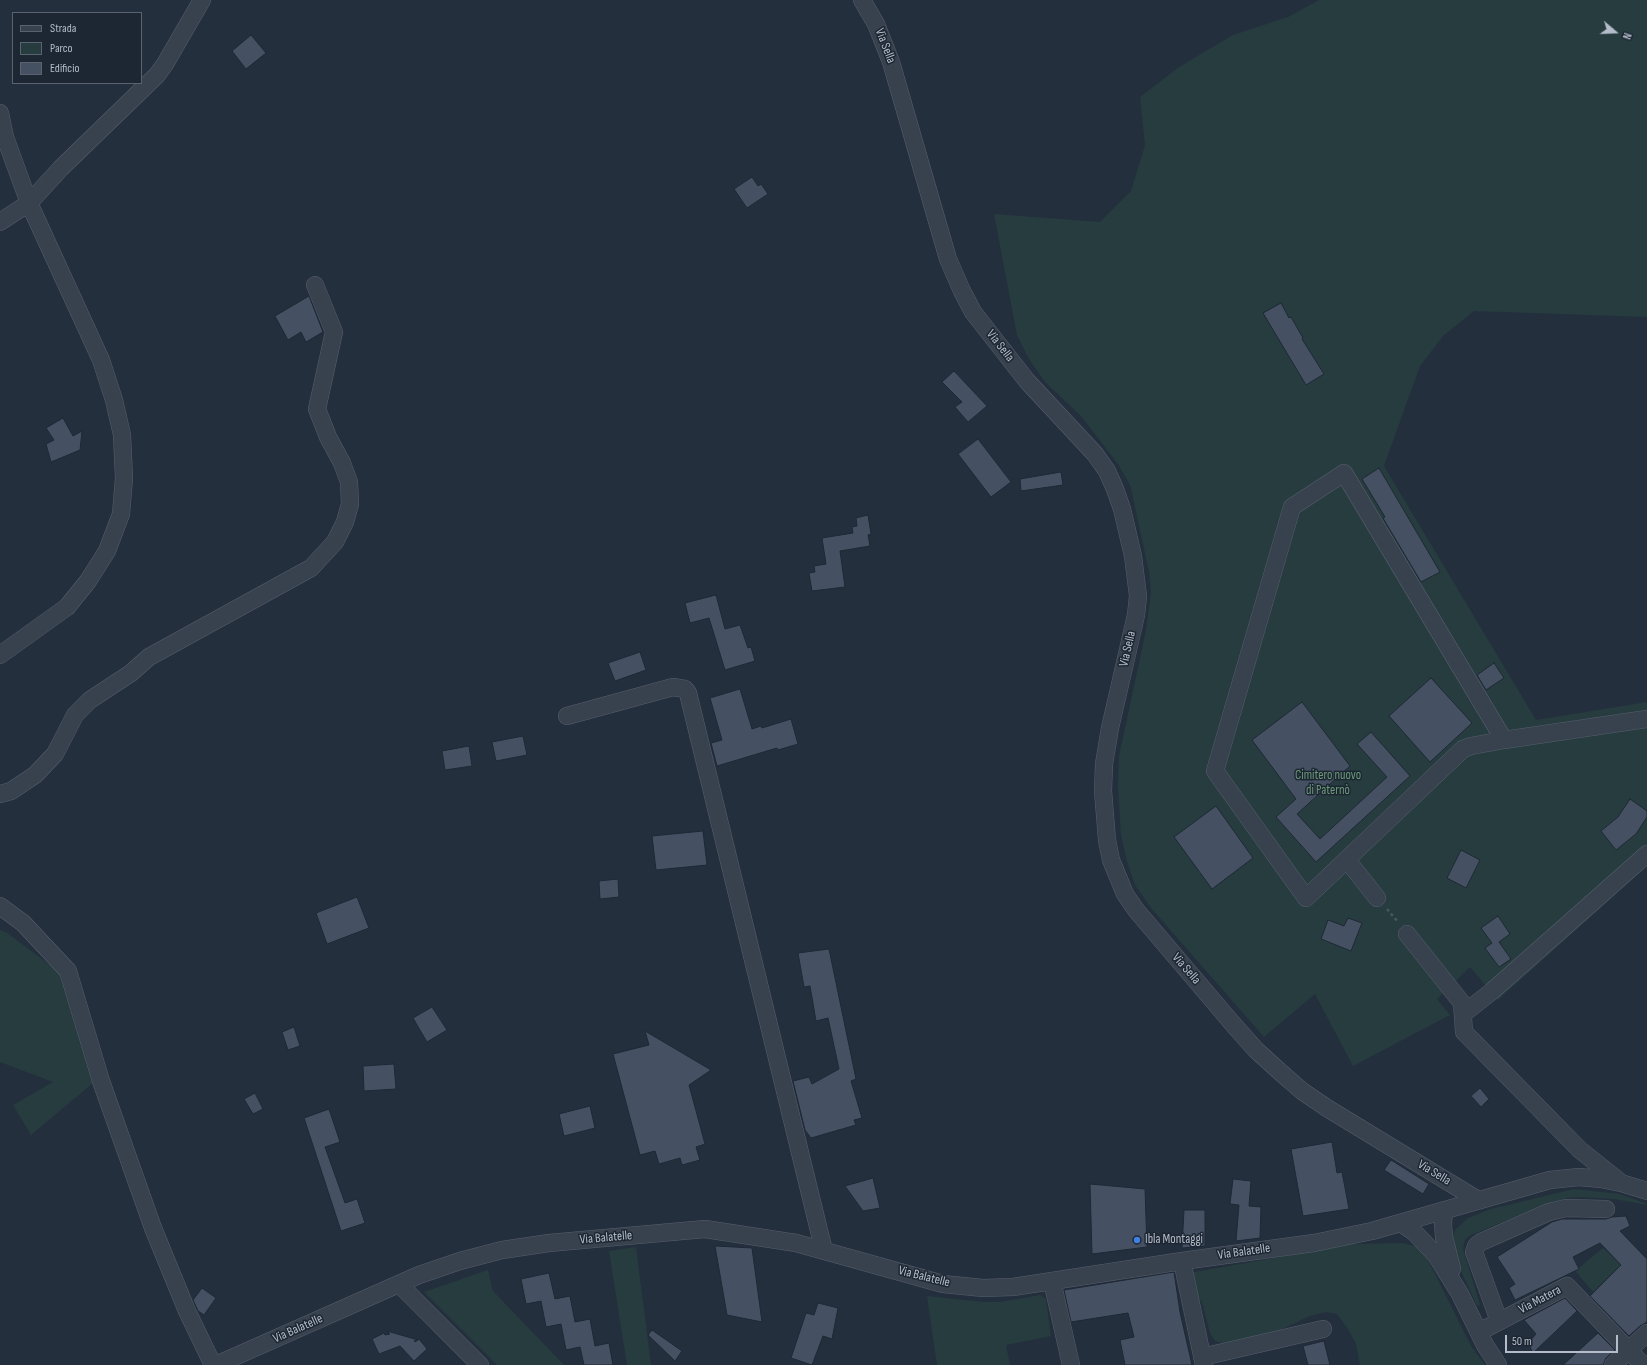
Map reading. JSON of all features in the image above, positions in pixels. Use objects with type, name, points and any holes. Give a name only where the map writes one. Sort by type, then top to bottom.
[{"type":"street","points":[[0,222],[29,203],[61,168],[157,75],[165,64],[202,0]]},
{"type":"street","name":"Via Sella","points":[[862,0],[876,24],[891,62],[948,259],[962,291],[973,312],[1027,381],[1095,454],[1107,471],[1116,489],[1122,509],[1133,556],[1138,596],[1136,615],[1110,728],[1104,764],[1103,791],[1107,840],[1111,860],[1125,894],[1136,910],[1256,1050],[1302,1091],[1327,1108],[1478,1200]]},
{"type":"street","points":[[0,113],[5,137],[29,203],[103,367],[114,400],[122,436],[124,478],[121,514],[107,551],[88,581],[67,607],[0,655]]},
{"type":"street","points":[[0,794],[11,791],[35,775],[55,754],[75,715],[90,700],[131,673],[149,657],[311,568],[336,542],[345,522],[350,504],[349,482],[342,463],[328,437],[317,409],[334,332],[315,286]]},
{"type":"street","points":[[1504,740],[1344,473],[1292,507],[1215,771],[1306,898],[1463,749],[1471,746],[1504,740],[1647,719]]},
{"type":"street","points":[[567,716],[673,687],[685,689],[688,693],[824,1251]]},
{"type":"street","points":[[1463,1014],[1491,992],[1647,854]]},
{"type":"street","points":[[1347,860],[1377,898]]},
{"type":"street","points":[[0,906],[23,923],[68,971],[100,1081],[153,1228],[187,1311],[214,1365]]},
{"type":"street","points":[[1407,934],[1462,1003],[1464,1032],[1472,1042],[1580,1150],[1621,1183]]},
{"type":"street","name":"Via Balatelle","points":[[214,1365],[419,1275],[460,1261],[502,1250],[549,1243],[705,1229],[796,1243],[943,1284],[983,1288],[1012,1287],[1182,1261],[1314,1243],[1401,1223],[1550,1180],[1579,1177],[1621,1183],[1647,1191]]},
{"type":"street","points":[[1499,1321],[1474,1252],[1476,1246],[1481,1242],[1549,1212],[1566,1208],[1606,1209]]},
{"type":"street","points":[[1444,1210],[1443,1224],[1446,1249],[1460,1294]]},
{"type":"street","points":[[1401,1223],[1423,1240],[1436,1255],[1460,1294],[1498,1365]]},
{"type":"street","points":[[1182,1261],[1203,1361],[1323,1329]]},
{"type":"street","points":[[1052,1281],[1072,1365]]},
{"type":"street","points":[[399,1284],[480,1365]]},
{"type":"street","name":"Via Matera","points":[[1479,1332],[1567,1286],[1643,1365]]},
{"type":"street","points":[[1613,1365],[1647,1333]]},
{"type":"path","points":[[1377,898],[1407,934]]},
{"type":"green space","name":"Cimitero nuovo di Paternò","points":[[1319,0],[1647,0],[1647,317],[1474,311],[1443,336],[1420,366],[1384,466],[1536,720],[1647,702],[1647,862],[1612,890],[1615,895],[1498,1000],[1470,967],[1437,999],[1450,1015],[1353,1066],[1315,994],[1264,1037],[1151,908],[1135,885],[1127,861],[1121,835],[1118,787],[1119,756],[1146,630],[1151,593],[1149,572],[1130,485],[1118,464],[1081,416],[1045,382],[1029,359],[1017,335],[994,214],[1100,222],[1131,191],[1145,145],[1140,97],[1179,67],[1233,35],[1288,17]]},
{"type":"green space","points":[[0,930],[6,932],[62,974],[93,1083],[31,1135],[13,1105],[53,1082],[0,1062]]},
{"type":"green space","points":[[1574,1189],[1620,1194],[1647,1205],[1614,1199],[1580,1197],[1567,1198],[1547,1204],[1471,1235],[1465,1239],[1463,1249],[1480,1305],[1477,1306],[1450,1247],[1451,1240],[1456,1229],[1468,1218],[1491,1209]]},
{"type":"green space","points":[[1402,1243],[1415,1246],[1427,1258],[1471,1346],[1485,1365],[1360,1365],[1356,1344],[1348,1329],[1337,1314],[1326,1312],[1310,1316],[1276,1332],[1228,1344],[1215,1341],[1210,1333],[1202,1302],[1195,1294],[1189,1273],[1353,1244]]},
{"type":"green space","points":[[636,1247],[651,1365],[627,1365],[609,1251]]},
{"type":"green space","points":[[1603,1248],[1621,1265],[1593,1292],[1575,1271]]},
{"type":"green space","points":[[488,1270],[493,1291],[564,1365],[497,1365],[424,1292]]},
{"type":"green space","points":[[1040,1295],[1046,1299],[1051,1336],[1006,1345],[1010,1365],[937,1365],[927,1296],[984,1302],[1000,1302]]},
{"type":"building","points":[[251,35],[266,53],[246,69],[232,51]]},
{"type":"building","points":[[752,177],[758,186],[761,184],[768,194],[747,208],[734,189]]},
{"type":"building","points":[[309,296],[323,332],[306,342],[301,332],[288,340],[275,316]]},
{"type":"building","points":[[1281,303],[1289,318],[1291,317],[1303,338],[1302,339],[1324,374],[1306,385],[1263,313]]},
{"type":"building","points":[[954,371],[987,406],[968,422],[955,407],[962,402],[942,382]]},
{"type":"building","points":[[63,418],[73,436],[82,431],[80,450],[51,462],[46,444],[54,440],[46,428]]},
{"type":"building","points":[[978,439],[1011,482],[991,497],[958,454]]},
{"type":"building","points":[[1379,468],[1440,572],[1421,582],[1362,479]]},
{"type":"building","points":[[1061,472],[1063,485],[1021,491],[1020,479]]},
{"type":"building","points":[[868,515],[871,534],[868,535],[870,546],[840,551],[845,587],[812,591],[809,573],[815,572],[814,566],[826,564],[822,538],[853,533],[852,527],[857,526],[856,518]]},
{"type":"building","points":[[716,595],[725,629],[740,625],[748,648],[751,647],[755,661],[725,670],[709,618],[690,623],[685,603]]},
{"type":"building","points":[[640,652],[646,670],[615,681],[608,663]]},
{"type":"building","points":[[1494,663],[1504,678],[1486,690],[1477,675]]},
{"type":"building","points":[[1431,678],[1472,723],[1430,762],[1389,716]]},
{"type":"building","points":[[740,689],[752,729],[761,726],[762,728],[791,719],[798,744],[778,750],[777,748],[717,766],[711,743],[722,740],[710,698]]},
{"type":"building","points":[[1302,702],[1350,766],[1297,814],[1320,839],[1387,777],[1357,744],[1371,732],[1410,776],[1316,862],[1276,817],[1296,799],[1252,740]]},
{"type":"building","points":[[523,736],[527,755],[496,761],[492,742]]},
{"type":"building","points":[[469,746],[472,766],[445,770],[442,751]]},
{"type":"building","points":[[1630,799],[1647,811],[1647,817],[1636,834],[1616,850],[1601,831],[1618,817]]},
{"type":"building","points":[[1216,806],[1253,858],[1212,889],[1174,837]]},
{"type":"building","points":[[703,831],[707,865],[656,870],[652,836]]},
{"type":"building","points":[[1461,850],[1480,860],[1466,888],[1447,878]]},
{"type":"building","points":[[618,879],[619,897],[600,899],[599,881]]},
{"type":"building","points":[[357,897],[369,928],[327,944],[316,913]]},
{"type":"building","points":[[1498,916],[1510,934],[1499,942],[1511,959],[1499,967],[1485,948],[1492,943],[1481,928]]},
{"type":"building","points":[[1348,918],[1362,923],[1351,951],[1321,939],[1328,920],[1344,926]]},
{"type":"building","points":[[829,949],[856,1079],[851,1081],[862,1118],[854,1120],[856,1125],[811,1138],[805,1130],[793,1081],[809,1077],[812,1084],[839,1069],[828,1018],[816,1021],[810,986],[804,987],[798,953]]},
{"type":"building","points":[[432,1007],[447,1030],[427,1042],[413,1018]]},
{"type":"building","points":[[294,1027],[300,1046],[288,1050],[282,1032]]},
{"type":"building","points":[[645,1031],[711,1070],[689,1085],[705,1144],[696,1147],[700,1160],[682,1165],[680,1158],[659,1164],[655,1151],[640,1155],[613,1054],[649,1045]]},
{"type":"building","points":[[394,1064],[396,1089],[364,1091],[363,1066]]},
{"type":"building","points":[[1480,1088],[1489,1099],[1481,1107],[1471,1096]]},
{"type":"building","points":[[255,1093],[263,1109],[253,1114],[244,1099]]},
{"type":"building","points":[[590,1106],[595,1128],[564,1136],[559,1114]]},
{"type":"building","points":[[329,1109],[340,1142],[325,1147],[345,1203],[357,1199],[365,1223],[341,1231],[304,1118]]},
{"type":"building","points":[[1332,1142],[1337,1173],[1342,1172],[1349,1209],[1303,1216],[1291,1149]]},
{"type":"building","points":[[1391,1160],[1429,1184],[1423,1194],[1384,1170]]},
{"type":"building","points":[[873,1178],[880,1208],[863,1211],[845,1186]]},
{"type":"building","points":[[1233,1179],[1251,1181],[1249,1206],[1261,1207],[1260,1238],[1236,1241],[1239,1205],[1230,1204]]},
{"type":"building","points":[[1090,1184],[1145,1189],[1147,1247],[1092,1254]]},
{"type":"building","points":[[1184,1210],[1205,1210],[1205,1246],[1182,1248]]},
{"type":"building","points":[[1626,1216],[1630,1226],[1620,1231],[1647,1259],[1647,1322],[1629,1336],[1590,1296],[1621,1265],[1600,1243],[1573,1257],[1579,1269],[1515,1300],[1509,1288],[1515,1284],[1497,1257],[1552,1222],[1562,1219],[1606,1219]]},
{"type":"building","points":[[715,1246],[752,1248],[762,1322],[727,1315]]},
{"type":"building","points":[[1174,1272],[1180,1312],[1192,1365],[1125,1365],[1120,1340],[1134,1337],[1128,1313],[1071,1322],[1064,1290]]},
{"type":"building","points":[[549,1273],[555,1299],[570,1296],[575,1322],[590,1319],[595,1346],[609,1343],[613,1365],[584,1365],[580,1347],[566,1350],[561,1324],[546,1327],[541,1301],[526,1304],[521,1279]]},
{"type":"building","points":[[202,1288],[216,1298],[204,1315],[198,1311],[193,1300]]},
{"type":"building","points":[[1565,1298],[1577,1311],[1533,1353],[1528,1343],[1536,1334],[1524,1320]]},
{"type":"building","points":[[818,1303],[838,1308],[832,1339],[823,1336],[812,1365],[791,1358],[806,1313],[814,1315]]},
{"type":"building","points":[[652,1330],[682,1351],[675,1361],[648,1335]]},
{"type":"building","points":[[387,1331],[418,1340],[419,1339],[427,1349],[414,1361],[400,1346],[379,1354],[372,1339],[384,1333],[385,1335],[390,1334]]},
{"type":"building","points":[[1598,1333],[1615,1350],[1606,1358],[1603,1365],[1563,1365]]},
{"type":"building","points":[[1324,1341],[1330,1365],[1308,1365],[1303,1346]]},
{"type":"place","name":"Ibla Montaggi","points":[[1137,1240]]}]
